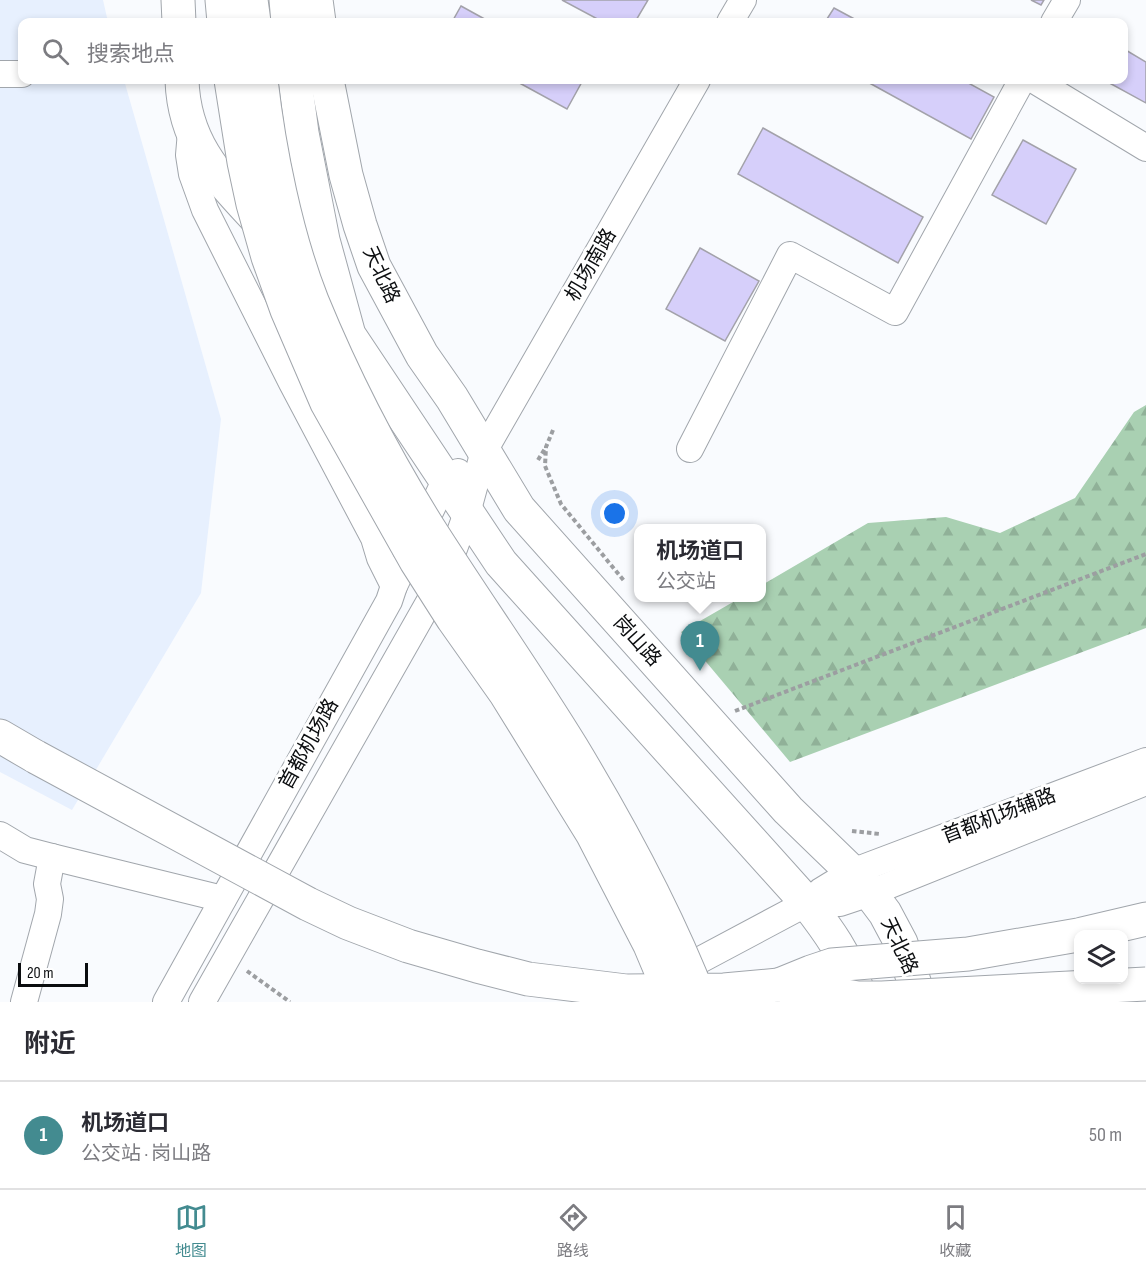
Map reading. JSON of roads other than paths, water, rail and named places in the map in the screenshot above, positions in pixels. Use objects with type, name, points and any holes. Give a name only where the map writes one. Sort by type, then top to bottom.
[{"type":"main road","points":[[178,0],[179,18]]},
{"type":"main road","points":[[222,0],[224,18]]},
{"type":"main road","points":[[251,0],[253,18]]},
{"type":"main road","points":[[286,0],[288,18]]},
{"type":"main road","points":[[316,0],[318,18]]},
{"type":"main road","points":[[182,84],[183,102],[191,132],[201,151],[227,186],[323,289],[349,335],[501,563],[807,903],[840,948],[852,973],[861,1002]]},
{"type":"main road","points":[[232,84],[244,162],[265,247],[287,310],[327,403],[416,561],[512,703],[592,833],[650,945],[674,1002]]},
{"type":"main road","points":[[261,84],[264,111],[295,250],[312,301],[356,399],[392,467],[572,748],[615,822],[652,892],[701,1002]]},
{"type":"main road","points":[[296,84],[302,133],[323,240],[349,335]]},
{"type":"main road","name":"天北路","points":[[328,84],[346,176],[374,266],[422,355],[484,451]]},
{"type":"main road","name":"岗山路","points":[[484,451],[524,517],[788,810],[861,883]]},
{"type":"main road","points":[[0,736],[308,904],[348,923],[408,946],[528,979],[626,991],[724,990],[779,986],[858,998],[1146,984]]},
{"type":"main road","name":"天北路","points":[[861,883],[885,913],[901,943],[921,1002]]},
{"type":"main road","points":[[1101,930],[1146,919]]},
{"type":"main road","points":[[779,986],[832,965],[968,954],[1074,936]]},
{"type":"street","points":[[732,18],[743,0]]},
{"type":"street","points":[[1056,18],[1067,0]]},
{"type":"street","points":[[0,74],[18,74]]},
{"type":"street","name":"机场南路","points":[[484,451],[695,84]]},
{"type":"street","points":[[690,449],[790,255],[895,312],[1020,84]]},
{"type":"street","points":[[1041,84],[1146,148]]},
{"type":"street","points":[[191,132],[189,155],[192,174],[205,210],[292,383],[374,538],[394,586]]},
{"type":"street","points":[[445,482],[484,451]]},
{"type":"street","name":"首都机场路","points":[[202,1002],[444,576],[467,513],[484,451]]},
{"type":"street","name":"首都机场路","points":[[166,1002],[389,601],[394,586],[445,482]]},
{"type":"street","name":"首都机场辅路","points":[[861,883],[1146,761]]},
{"type":"street","name":"首都机场辅路","points":[[861,883],[1146,782]]},
{"type":"street","points":[[0,835],[25,850],[223,899]]},
{"type":"street","points":[[24,1002],[48,914],[50,899],[47,884],[52,857]]},
{"type":"street","points":[[622,1002],[807,903],[840,903],[861,883]]},
{"type":"place","name":"机场道口","points":[[700,671]]}]
